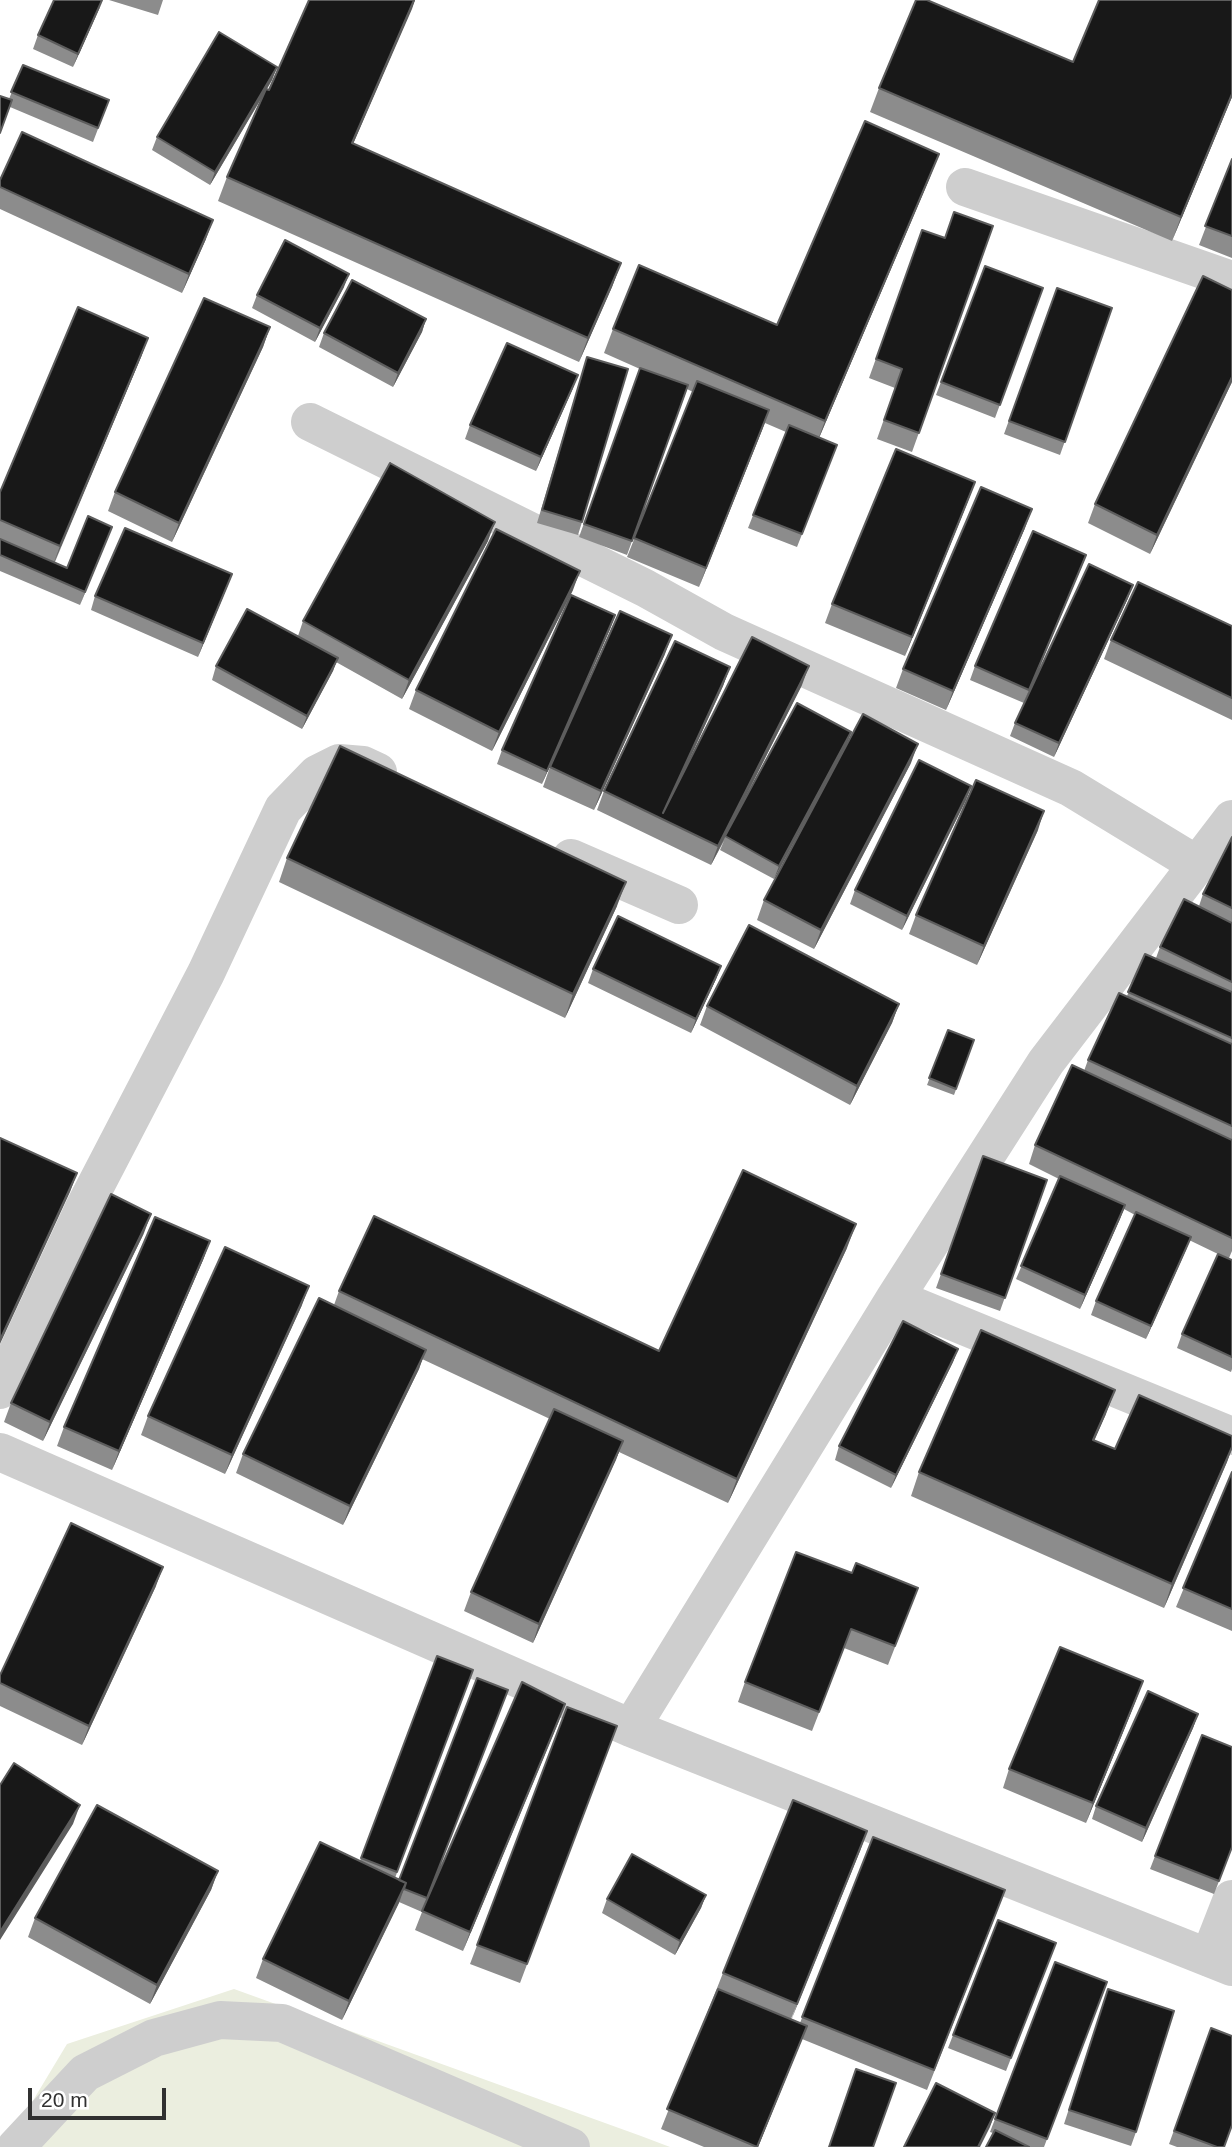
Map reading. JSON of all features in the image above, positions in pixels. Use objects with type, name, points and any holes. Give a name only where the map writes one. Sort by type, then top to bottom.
[{"type":"street","points":[[965,187],[1232,280]]},
{"type":"street","points":[[310,422],[645,588],[724,632],[1072,788],[1196,864]]},
{"type":"street","points":[[0,1391],[85,1206],[206,973],[283,809],[317,774],[339,763],[362,765],[413,788]]},
{"type":"street","points":[[631,1728],[895,1298],[1046,1062],[1232,819]]},
{"type":"street","points":[[540,844],[679,905]]},
{"type":"street","points":[[895,1298],[1232,1436]]},
{"type":"street","points":[[0,1452],[631,1728],[1221,1963],[1232,1899]]},
{"type":"street","points":[[16,2147],[85,2073],[154,2038],[220,2020],[282,2023],[571,2147]]},
{"type":"shaded area","points":[[234,1989],[670,2147],[5,2147],[67,2044]]},
{"type":"building","points":[[54,0],[102,0],[78,54],[38,35]]},
{"type":"building","points":[[309,0],[414,0],[352,143],[621,263],[588,338],[227,177]]},
{"type":"building","points":[[916,0],[927,0],[1073,62],[1099,0],[1232,0],[1232,94],[1181,217],[879,88]]},
{"type":"building","points":[[219,32],[277,67],[215,172],[157,137]]},
{"type":"building","points":[[23,65],[109,100],[98,128],[11,92]]},
{"type":"building","points":[[0,96],[12,100],[0,133]]},
{"type":"building","points":[[865,121],[939,154],[825,421],[613,329],[639,265],[777,325]]},
{"type":"building","points":[[22,132],[213,220],[189,274],[0,187],[0,180]]},
{"type":"building","points":[[1232,159],[1232,236],[1205,226]]},
{"type":"building","points":[[954,212],[993,226],[919,433],[884,420],[902,369],[876,359],[922,230],[945,238]]},
{"type":"building","points":[[285,240],[349,274],[320,328],[257,295]]},
{"type":"building","points":[[985,266],[1043,288],[1000,405],[941,382]]},
{"type":"building","points":[[1203,276],[1232,290],[1232,377],[1157,535],[1095,504]]},
{"type":"building","points":[[352,280],[426,319],[398,373],[324,333]]},
{"type":"building","points":[[1057,288],[1112,308],[1065,442],[1009,421]]},
{"type":"building","points":[[204,298],[270,327],[179,523],[115,492]]},
{"type":"building","points":[[78,307],[148,338],[60,546],[0,520],[0,492]]},
{"type":"building","points":[[507,343],[578,375],[541,457],[470,425]]},
{"type":"building","points":[[587,357],[628,369],[582,522],[542,510]]},
{"type":"building","points":[[640,368],[688,385],[632,541],[584,524]]},
{"type":"building","points":[[697,381],[769,410],[706,568],[634,538]]},
{"type":"building","points":[[789,425],[837,445],[802,534],[753,515]]},
{"type":"building","points":[[896,449],[975,482],[912,637],[832,604]]},
{"type":"building","points":[[390,463],[495,522],[409,680],[303,621]]},
{"type":"building","points":[[981,487],[1032,509],[953,691],[903,669]]},
{"type":"building","points":[[88,516],[112,527],[85,592],[0,555],[0,539],[67,568]]},
{"type":"building","points":[[125,528],[232,574],[203,643],[95,596]]},
{"type":"building","points":[[496,529],[580,571],[499,732],[416,690]]},
{"type":"building","points":[[1033,531],[1086,555],[1029,690],[975,666]]},
{"type":"building","points":[[1089,564],[1133,585],[1059,743],[1015,723]]},
{"type":"building","points":[[1138,582],[1232,626],[1232,698],[1111,640]]},
{"type":"building","points":[[571,595],[615,615],[547,771],[502,750]]},
{"type":"building","points":[[247,609],[338,658],[307,716],[216,666]]},
{"type":"building","points":[[620,611],[672,635],[601,791],[550,767]]},
{"type":"building","points":[[752,637],[809,666],[718,846],[604,791],[675,641],[730,667],[663,813]]},
{"type":"building","points":[[797,703],[851,732],[779,866],[725,836]]},
{"type":"building","points":[[863,714],[918,744],[821,930],[764,900]]},
{"type":"building","points":[[340,746],[626,882],[573,994],[287,858]]},
{"type":"building","points":[[919,760],[971,786],[907,916],[855,890]]},
{"type":"building","points":[[976,780],[1044,811],[984,946],[916,915]]},
{"type":"building","points":[[1232,837],[1232,908],[1203,894]]},
{"type":"building","points":[[1184,899],[1232,923],[1232,982],[1160,947]]},
{"type":"building","points":[[618,916],[721,966],[696,1019],[593,969]]},
{"type":"building","points":[[749,925],[899,1004],[857,1086],[707,1006]]},
{"type":"building","points":[[1145,954],[1232,992],[1232,1038],[1128,992]]},
{"type":"building","points":[[1119,993],[1232,1044],[1232,1126],[1088,1060]]},
{"type":"building","points":[[948,1030],[974,1040],[956,1089],[929,1078]]},
{"type":"building","points":[[1072,1065],[1232,1140],[1232,1238],[1035,1145]]},
{"type":"building","points":[[0,1138],[77,1173],[0,1340]]},
{"type":"building","points":[[983,1156],[1047,1180],[1005,1298],[941,1274]]},
{"type":"building","points":[[743,1170],[856,1224],[737,1479],[339,1291],[374,1216],[659,1351]]},
{"type":"building","points":[[1060,1176],[1125,1205],[1085,1295],[1021,1266]]},
{"type":"building","points":[[111,1194],[151,1214],[50,1422],[11,1403]]},
{"type":"building","points":[[1136,1212],[1191,1237],[1151,1326],[1096,1301]]},
{"type":"building","points":[[155,1217],[210,1241],[119,1451],[64,1427]]},
{"type":"building","points":[[225,1247],[309,1286],[232,1455],[148,1416]]},
{"type":"building","points":[[1218,1254],[1232,1260],[1232,1357],[1182,1334]]},
{"type":"building","points":[[319,1298],[426,1350],[350,1506],[243,1454]]},
{"type":"building","points":[[903,1321],[958,1349],[896,1475],[839,1446]]},
{"type":"building","points":[[981,1330],[1115,1390],[1093,1440],[1115,1449],[1139,1395],[1232,1436],[1232,1447],[1172,1584],[919,1472]]},
{"type":"building","points":[[554,1409],[623,1441],[539,1624],[471,1592]]},
{"type":"building","points":[[1232,1472],[1232,1609],[1183,1588]]},
{"type":"building","points":[[71,1523],[163,1567],[89,1726],[0,1683],[0,1675]]},
{"type":"building","points":[[796,1552],[852,1573],[856,1563],[918,1588],[895,1646],[851,1629],[819,1712],[745,1682]]},
{"type":"building","points":[[1060,1647],[1143,1681],[1093,1803],[1009,1769]]},
{"type":"building","points":[[437,1656],[473,1670],[397,1872],[361,1858]]},
{"type":"building","points":[[477,1678],[508,1690],[427,1898],[404,1889],[406,1883],[399,1880]]},
{"type":"building","points":[[522,1682],[565,1704],[470,1932],[422,1911]]},
{"type":"building","points":[[1148,1691],[1198,1714],[1146,1828],[1096,1806]]},
{"type":"building","points":[[567,1707],[617,1726],[527,1964],[477,1945]]},
{"type":"building","points":[[1202,1735],[1232,1747],[1232,1847],[1219,1881],[1155,1856]]},
{"type":"building","points":[[14,1763],[80,1805],[0,1932],[0,1785]]},
{"type":"building","points":[[793,1800],[867,1831],[797,2004],[723,1973]]},
{"type":"building","points":[[97,1805],[218,1871],[157,1985],[35,1918]]},
{"type":"building","points":[[873,1837],[1005,1890],[934,2070],[802,2017]]},
{"type":"building","points":[[320,1842],[406,1883],[349,2001],[263,1959]]},
{"type":"building","points":[[632,1854],[706,1895],[680,1941],[607,1899]]},
{"type":"building","points":[[998,1920],[1056,1943],[1011,2058],[953,2035]]},
{"type":"building","points":[[1055,1962],[1107,1982],[1047,2139],[995,2119]]},
{"type":"building","points":[[718,1989],[807,2026],[757,2147],[667,2109]]},
{"type":"building","points":[[1108,1989],[1174,2011],[1136,2132],[1069,2110]]},
{"type":"building","points":[[1211,2028],[1232,2036],[1232,2125],[1224,2147],[1217,2147],[1174,2131]]},
{"type":"building","points":[[856,2069],[896,2083],[873,2147],[829,2147]]},
{"type":"building","points":[[936,2083],[995,2113],[978,2147],[904,2147]]},
{"type":"building","points":[[995,2130],[1029,2147],[986,2147]]}]
